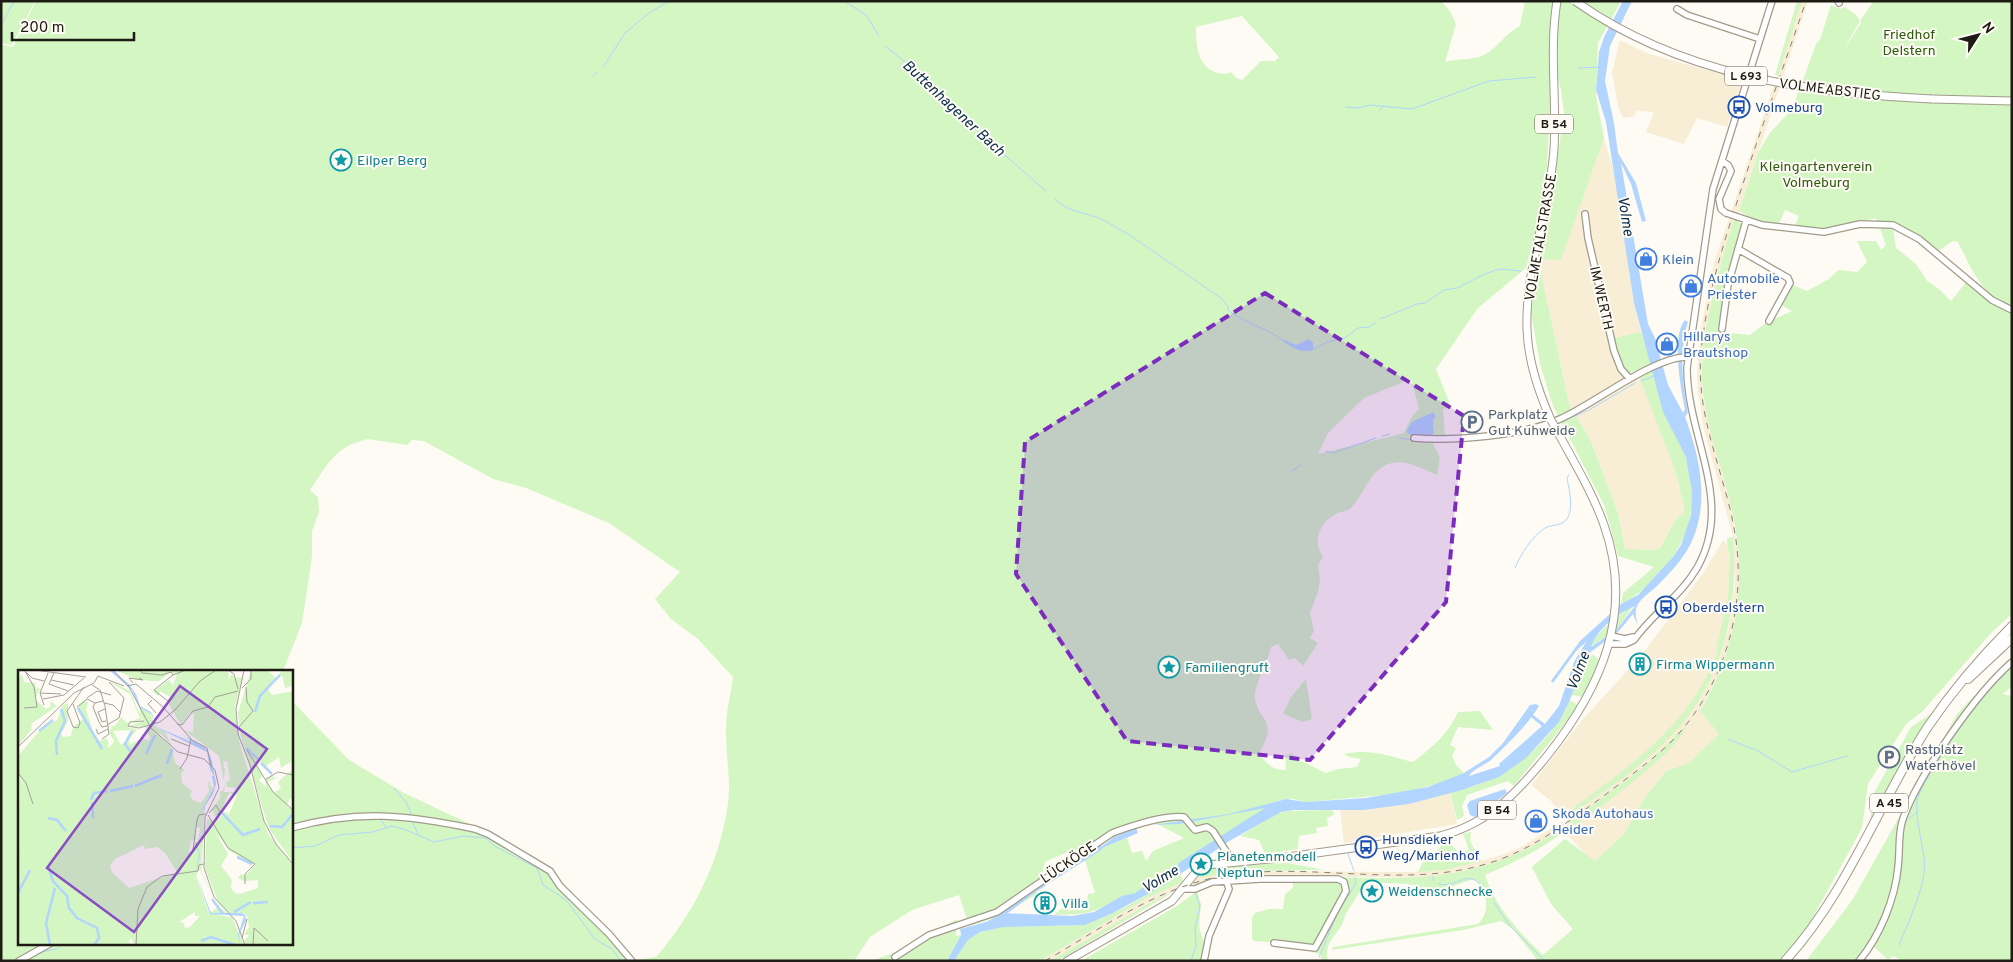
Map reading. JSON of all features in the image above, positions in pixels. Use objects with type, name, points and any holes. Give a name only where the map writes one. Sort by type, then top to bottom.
[{"type":"highway","name":"A 45","points":[[1785,961],[1814,925],[1842,883],[1928,728],[1952,693],[1994,649],[2008,638],[2012,626]]},
{"type":"highway","name":"A 45","points":[[1790,961],[1819,924],[1848,880],[1935,724],[1964,684],[1994,649]]},
{"type":"main road","name":"VOLMETALSTRASSE","points":[[1557,1],[1553,38],[1554,148],[1549,188],[1528,301],[1527,329],[1532,367],[1553,424],[1593,498],[1607,534],[1614,573],[1614,606],[1611,636]]},
{"type":"main road","name":"VOLMEABSTIEG","points":[[1575,1],[1608,23],[1648,43],[1689,59],[1726,70],[1820,91],[1932,99],[2012,101]]},
{"type":"main road","name":"B 54","points":[[1067,961],[1166,904],[1184,889],[1196,872],[1203,867],[1417,840],[1454,833],[1486,817],[1517,792],[1571,725],[1594,686],[1611,636]]},
{"type":"street","points":[[1609,644],[1630,643],[1688,582],[1705,552],[1711,528],[1713,505],[1711,483],[1689,396],[1686,357],[1710,203],[1772,1]]},
{"type":"street","points":[[1677,9],[1686,15],[1760,39]]},
{"type":"street","points":[[1722,161],[1726,163],[1731,171],[1719,199],[1721,209],[1726,212],[1746,221],[1788,229],[1824,232],[1860,224],[1893,225],[1919,239],[1988,297],[2012,310]]},
{"type":"street","name":"IM WERTH","points":[[1585,214],[1588,238],[1614,351],[1621,369],[1629,378]]},
{"type":"street","points":[[1722,329],[1728,285],[1746,221]]},
{"type":"street","points":[[1738,249],[1788,278],[1790,283],[1770,321]]},
{"type":"street","points":[[1414,438],[1446,439],[1528,431],[1571,414],[1629,378],[1652,367],[1686,357]]},
{"type":"street","points":[[1611,636],[1629,639],[1638,635]]},
{"type":"street","points":[[1859,961],[1874,938],[1892,897],[1898,868],[1901,829],[1909,807],[1951,734],[1982,693],[2012,662]]},
{"type":"street","points":[[292,828],[336,818],[369,814],[475,829],[488,834],[550,871],[560,886],[609,934],[632,961]]},
{"type":"street","name":"LÜCKÖGE","points":[[895,957],[929,935],[997,912],[1112,833],[1166,819],[1186,818],[1195,830],[1210,828],[1232,862]]},
{"type":"street","points":[[1184,889],[1195,890],[1212,882],[1227,883],[1290,878],[1338,879],[1344,882],[1346,891],[1315,948],[1274,944]]},
{"type":"street","points":[[1204,961],[1209,936],[1229,889],[1227,883]]},
{"type":"street","points":[[19,961],[49,944]]},
{"type":"highlighted area","points":[[1265,293],[1464,416],[1446,602],[1310,760],[1127,741],[1016,574],[1025,442]]},
{"type":"shaded area","points":[[1802,1],[1808,1],[1739,211],[1734,219],[1718,275],[1703,354],[1702,392],[1732,510],[1740,563],[1740,587],[1734,631],[1718,676],[1700,711],[1719,734],[1689,763],[1666,771],[1642,802],[1624,834],[1594,862],[1564,832],[1564,826],[1542,842],[1504,860],[1466,872],[1430,878],[1267,875],[1222,878],[1190,886],[1196,878],[1242,871],[1411,872],[1445,870],[1502,855],[1521,847],[1562,822],[1565,826],[1568,823],[1551,801],[1531,785],[1583,719],[1640,657],[1704,572],[1723,540],[1730,551],[1728,598],[1716,649],[1718,651],[1711,669],[1692,703],[1695,706],[1714,672],[1722,652],[1728,630],[1735,586],[1733,537],[1704,429],[1698,393],[1697,373],[1701,328],[1714,263]]},
{"type":"shaded area","points":[[1620,40],[1649,54],[1742,80],[1727,127],[1697,118],[1684,144],[1646,132],[1654,112],[1636,111],[1635,116],[1623,118],[1618,107],[1612,72]]},
{"type":"shaded area","points":[[1604,138],[1616,179],[1634,303],[1641,332],[1615,338],[1623,368],[1634,379],[1640,378],[1644,386],[1677,476],[1685,512],[1676,519],[1659,550],[1625,549],[1618,514],[1591,441],[1569,404],[1540,268],[1541,259],[1561,259]]},
{"type":"shaded area","points":[[1450,792],[1457,824],[1344,843],[1340,810],[1364,810],[1409,804]]},
{"type":"shaded area","points":[[1183,882],[1178,889],[1148,904],[1050,961],[1040,961],[1145,899]]},
{"type":"green space","points":[[1,1],[35,1],[12,45],[1,43]]},
{"type":"green space","points":[[36,1],[1441,1],[1450,11],[1456,24],[1445,62],[1474,58],[1484,55],[1493,49],[1520,26],[1525,1],[1621,1],[1598,43],[1596,96],[1604,138],[1561,260],[1540,259],[1549,215],[1564,113],[1561,89],[1554,64],[1552,64],[1547,167],[1540,214],[1526,268],[1477,309],[1436,369],[1451,407],[1443,409],[1445,436],[1432,441],[1440,458],[1437,475],[1405,463],[1399,462],[1386,465],[1375,473],[1351,508],[1332,516],[1327,521],[1318,538],[1318,544],[1323,557],[1318,565],[1320,579],[1318,592],[1310,613],[1314,631],[1310,638],[1318,643],[1303,666],[1295,658],[1289,660],[1278,644],[1271,647],[1255,695],[1256,703],[1267,726],[1268,733],[1259,753],[1270,766],[1282,770],[1286,770],[1285,756],[1291,753],[1297,759],[1326,773],[1338,769],[1357,767],[1361,759],[1344,754],[1353,752],[1371,752],[1413,762],[1439,740],[1450,727],[1458,712],[1480,711],[1493,730],[1458,727],[1450,745],[1456,748],[1452,756],[1456,765],[1464,773],[1427,787],[1388,794],[1309,802],[1286,799],[1271,803],[1264,806],[1265,808],[1256,816],[1152,880],[1141,890],[1122,896],[1096,910],[1054,915],[1061,909],[1066,908],[1069,911],[1090,906],[1087,900],[1088,894],[1095,893],[1084,857],[1074,849],[1045,862],[1036,895],[994,918],[969,926],[959,895],[912,910],[870,937],[854,961],[1,961],[1,44],[13,47]],"holes":[[[1242,16],[1279,57],[1275,61],[1261,61],[1242,80],[1236,78],[1231,72],[1227,74],[1215,72],[1204,65],[1196,41],[1196,27]],[[1411,379],[1419,409],[1411,418],[1404,433],[1318,454],[1328,433],[1364,398]],[[1436,414],[1433,420],[1434,433],[1406,432]],[[368,439],[407,445],[412,440],[424,441],[493,479],[526,488],[609,523],[680,572],[655,599],[671,619],[698,639],[733,677],[726,727],[729,781],[727,810],[723,830],[702,889],[681,924],[656,957],[635,960],[552,871],[487,832],[404,793],[349,760],[292,701],[292,944],[18,944],[18,670],[283,670],[302,623],[312,556],[312,531],[319,512],[318,497],[310,490],[333,457],[357,442]],[[1146,818],[1184,838],[1153,851],[1146,861],[1142,851],[1132,853],[1127,838],[1097,850],[1108,841]]]},
{"type":"green space","points":[[1797,1],[1802,1],[1778,75],[1775,75]]},
{"type":"green space","points":[[1874,1],[2012,1],[2012,308],[2001,302],[1985,288],[1973,272],[1958,242],[1953,241],[1938,251],[1910,230],[1895,224],[1877,222],[1876,218],[1824,229],[1795,226],[1799,216],[1785,210],[1778,226],[1760,223],[1739,211],[1759,151],[1770,133],[1792,109],[1817,42],[1820,40],[1831,5],[1841,9],[1845,7],[1857,16],[1860,21],[1842,53],[1861,23],[1861,19]]},
{"type":"green space","points":[[1734,219],[1743,225],[1727,280],[1719,332],[1750,335],[1767,322],[1792,311],[1779,304],[1793,285],[1807,291],[1829,279],[1838,270],[1857,272],[1867,262],[1857,241],[1876,241],[1881,250],[1886,245],[1879,226],[1893,227],[1896,248],[1916,264],[1927,281],[1939,289],[1951,301],[1967,281],[2012,312],[2012,614],[1991,633],[1923,711],[1906,724],[1868,784],[1862,828],[1806,930],[1780,961],[1538,961],[1513,929],[1501,921],[1463,930],[1332,950],[1333,947],[1478,924],[1485,914],[1485,896],[1476,880],[1470,880],[1443,890],[1432,891],[1409,884],[1366,882],[1345,915],[1341,927],[1330,942],[1327,954],[1328,961],[1322,961],[1320,954],[1311,952],[1314,949],[1254,941],[1252,939],[1252,918],[1255,913],[1269,909],[1283,909],[1285,894],[1293,888],[1293,879],[1337,880],[1341,877],[1402,878],[1458,872],[1485,866],[1511,856],[1538,843],[1565,826],[1564,832],[1545,845],[1485,875],[1501,908],[1543,955],[1573,929],[1551,904],[1532,867],[1565,839],[1595,861],[1624,834],[1642,802],[1666,771],[1689,763],[1719,734],[1700,711],[1713,687],[1731,639],[1739,589],[1739,563],[1732,511],[1705,408],[1702,373],[1706,329],[1722,259]]},
{"type":"green space","points":[[1538,268],[1540,268],[1569,404],[1591,441],[1618,514],[1625,549],[1659,550],[1676,519],[1685,512],[1677,476],[1640,378],[1654,369],[1663,410],[1684,452],[1690,472],[1692,502],[1690,516],[1681,544],[1664,568],[1639,593],[1621,604],[1623,593],[1654,567],[1618,556],[1605,507],[1553,406],[1540,364],[1531,312]]},
{"type":"green space","points":[[1641,332],[1652,364],[1630,373],[1623,368],[1614,338]]},
{"type":"green space","points":[[1733,537],[1733,592],[1730,618],[1715,670],[1703,694],[1670,737],[1646,760],[1565,819],[1563,816],[1632,763],[1673,725],[1705,679],[1718,651],[1716,649],[1728,598],[1730,551],[1728,551],[1727,538]]},
{"type":"green space","points":[[1634,605],[1617,629],[1590,647],[1604,629]]},
{"type":"green space","points":[[1594,655],[1600,661],[1583,697],[1571,695],[1585,656]]},
{"type":"green space","points":[[2012,656],[2012,687],[2002,694],[2012,696],[2012,961],[1903,961],[1893,956],[1888,960],[1871,944],[1859,961],[1806,961],[1853,899],[1957,714]]},
{"type":"green space","points":[[1306,679],[1312,719],[1303,722],[1283,714],[1291,697]]},
{"type":"green space","points":[[1570,700],[1578,705],[1571,716],[1514,786],[1508,781],[1467,795],[1462,806],[1464,816],[1457,820],[1450,792],[1469,788],[1487,781],[1521,761],[1550,733]]},
{"type":"green space","points":[[1932,713],[1869,827],[1875,791],[1911,727]]},
{"type":"green space","points":[[1686,726],[1680,737],[1669,749],[1638,778],[1577,825],[1568,823],[1643,768]]},
{"type":"green space","points":[[1332,810],[1335,814],[1327,818],[1328,826],[1316,828],[1317,833],[1299,836],[1298,849],[1265,854],[1259,840],[1240,836],[1276,814],[1288,811]]},
{"type":"green space","points":[[1471,832],[1470,841],[1481,861],[1445,870],[1418,872],[1427,854],[1435,853],[1442,845],[1452,845],[1459,854],[1469,850],[1463,834]]},
{"type":"green space","points":[[1287,863],[1325,870],[1242,871],[1196,878],[1209,869],[1219,866]]},
{"type":"green space","points":[[1181,874],[1183,882],[1145,899],[1040,961],[954,961],[968,940],[980,932],[1004,927],[1085,925],[1124,908]]},
{"type":"green space","points":[[1178,889],[1058,961],[1050,961],[1148,904]]},
{"type":"green space","points":[[1197,891],[1201,904],[1199,927],[1205,946],[1202,961],[1081,961],[1177,906]]},
{"type":"green space","points":[[957,919],[956,936],[961,935],[947,961],[871,961],[904,949]]},
{"type":"water","name":"Volme","points":[[1623,1],[1632,1],[1610,46],[1605,81],[1618,153],[1636,183],[1646,221],[1642,222],[1631,184],[1621,163],[1648,324],[1655,338],[1668,385],[1683,413],[1685,409],[1678,363],[1678,350],[1681,328],[1685,320],[1688,322],[1682,355],[1684,390],[1688,412],[1685,417],[1695,448],[1701,480],[1700,512],[1697,528],[1691,543],[1675,567],[1638,604],[1636,618],[1638,626],[1633,614],[1618,632],[1585,656],[1570,700],[1559,722],[1526,758],[1499,777],[1462,790],[1409,804],[1364,810],[1294,810],[1281,812],[1231,840],[1164,885],[1113,913],[1085,925],[1004,927],[980,932],[968,940],[954,961],[947,961],[961,935],[960,929],[986,922],[1003,913],[1072,916],[1094,912],[1122,896],[1135,893],[1265,808],[1179,824],[1153,825],[1229,814],[1286,799],[1306,802],[1366,798],[1428,787],[1464,773],[1489,757],[1503,743],[1530,705],[1536,704],[1539,706],[1533,715],[1545,724],[1559,706],[1574,662],[1586,642],[1577,650],[1553,683],[1551,681],[1580,641],[1621,604],[1638,595],[1673,557],[1681,545],[1691,515],[1692,492],[1686,457],[1663,412],[1634,303],[1606,122],[1596,90],[1599,52],[1604,37]],"holes":[[[1635,606],[1617,629],[1591,647],[1598,634],[1609,622]],[[1531,717],[1542,726],[1499,764],[1500,766],[1469,776],[1473,771],[1495,757]]]},
{"type":"water","points":[[1278,337],[1296,345],[1309,339],[1313,343],[1313,349],[1308,351],[1299,350]]},
{"type":"water","points":[[1433,412],[1436,416],[1433,420],[1434,433],[1430,437],[1414,437],[1406,432],[1412,422]]},
{"type":"water","points":[[1505,789],[1507,793],[1479,815],[1475,817],[1470,815],[1467,805],[1470,801]]},
{"type":"water","points":[[1136,828],[1138,833],[1095,851],[1114,837]]},
{"type":"waterway","points":[[1,25],[14,1]]},
{"type":"waterway","name":"Buttenhagener Bach","points":[[604,66],[625,33],[649,13],[669,1]]},
{"type":"waterway","name":"Buttenhagener Bach","points":[[844,1],[866,15],[879,36]]},
{"type":"waterway","name":"Buttenhagener Bach","points":[[885,46],[928,80],[938,97],[1046,191]]},
{"type":"waterway","points":[[1578,68],[1600,67]]},
{"type":"waterway","name":"Buttenhagener Bach","points":[[593,76],[597,72]]},
{"type":"waterway","points":[[1346,107],[1359,108],[1370,105],[1412,109],[1489,81],[1536,77]]},
{"type":"waterway","points":[[1379,111],[1384,106]]},
{"type":"waterway","name":"Buttenhagener Bach","points":[[1055,199],[1072,210],[1097,217],[1128,234],[1221,298],[1228,306],[1228,310],[1278,337]]},
{"type":"waterway","name":"Buttenhagener Bach","points":[[1380,319],[1417,304],[1425,303],[1444,290],[1457,288],[1487,273],[1500,269],[1521,271]]},
{"type":"waterway","name":"Buttenhagener Bach","points":[[1310,351],[1327,342],[1345,338],[1358,328],[1369,327],[1375,323]]},
{"type":"waterway","points":[[1641,381],[1654,376]]},
{"type":"waterway","points":[[1556,424],[1589,410],[1635,383]]},
{"type":"waterway","points":[[1544,429],[1550,426]]},
{"type":"waterway","points":[[1382,436],[1390,434]]},
{"type":"waterway","points":[[1502,437],[1526,435]]},
{"type":"waterway","points":[[1326,451],[1333,453],[1376,438]]},
{"type":"waterway","points":[[1399,438],[1413,440]]},
{"type":"waterway","points":[[1434,442],[1443,441]]},
{"type":"waterway","points":[[1292,471],[1301,465]]},
{"type":"waterway","points":[[1515,568],[1531,540],[1540,531],[1560,524],[1569,516],[1571,503],[1567,478],[1569,475]]},
{"type":"waterway","points":[[1899,945],[1916,902],[1923,878],[1924,857],[1917,807],[1921,790],[1956,734],[1985,696],[2006,674]]},
{"type":"waterway","points":[[1728,739],[1758,751],[1792,772],[1847,756]]},
{"type":"waterway","points":[[394,788],[406,802],[412,816]]},
{"type":"waterway","points":[[1909,819],[1918,811]]},
{"type":"waterway","points":[[380,819],[386,827]]},
{"type":"waterway","points":[[412,821],[418,834]]},
{"type":"waterway","points":[[292,848],[315,846],[339,835],[373,832],[392,826],[434,842],[463,836],[485,838],[496,847],[537,868],[543,885],[566,900],[595,939],[612,949],[621,961]]},
{"type":"waterway","points":[[999,917],[1036,889],[1100,848]]},
{"type":"waterway","points":[[1348,854],[1354,871]]},
{"type":"waterway","points":[[1319,957],[1338,912],[1356,883],[1355,877]]},
{"type":"waterway","points":[[1439,884],[1453,884],[1468,878],[1479,883],[1485,890]]},
{"type":"waterway","points":[[1191,961],[1196,946],[1195,928],[1200,906],[1195,892]]},
{"type":"waterway","points":[[1494,902],[1509,925],[1545,961]]},
{"type":"waterway","points":[[42,952],[57,949],[62,944]]},
{"type":"railway","points":[[1045,961],[1131,910],[1176,889],[1199,881],[1258,872],[1432,874],[1467,869],[1501,859],[1540,840],[1601,798],[1662,750],[1688,722],[1704,699],[1716,675],[1733,623],[1737,595],[1738,568],[1732,516],[1707,424],[1703,401],[1700,377],[1703,333],[1711,293],[1727,235],[1755,147],[1806,1]]},
{"type":"place","name":"Volmeburg","points":[[1739,107]]},
{"type":"place","name":"Eilper Berg","points":[[341,160]]},
{"type":"place","name":"Klein","points":[[1646,259]]},
{"type":"place","name":"Automobile Priester","points":[[1691,286]]},
{"type":"place","name":"Hillarys Brautshop","points":[[1667,344]]},
{"type":"place","name":"Parkplatz Gut Kuhweide","points":[[1472,422]]},
{"type":"place","name":"Oberdelstern","points":[[1666,607]]},
{"type":"place","name":"Firma Wippermann","points":[[1640,664]]},
{"type":"place","name":"Familiengruft","points":[[1169,667]]},
{"type":"place","name":"Rastplatz Waterhövel","points":[[1889,757]]},
{"type":"place","name":"Skoda Autohaus Heider","points":[[1536,821]]},
{"type":"place","name":"Hunsdieker Weg/Marienhof","points":[[1366,847]]},
{"type":"place","name":"Planetenmodell Neptun","points":[[1201,864]]},
{"type":"place","name":"Weidenschnecke","points":[[1372,891]]},
{"type":"place","name":"Villa","points":[[1045,903]]},
{"type":"park label","name":"Friedhof Delstern","points":[[1909,42]]},
{"type":"park label","name":"Kleingartenverein Volmeburg","points":[[1816,174]]}]
